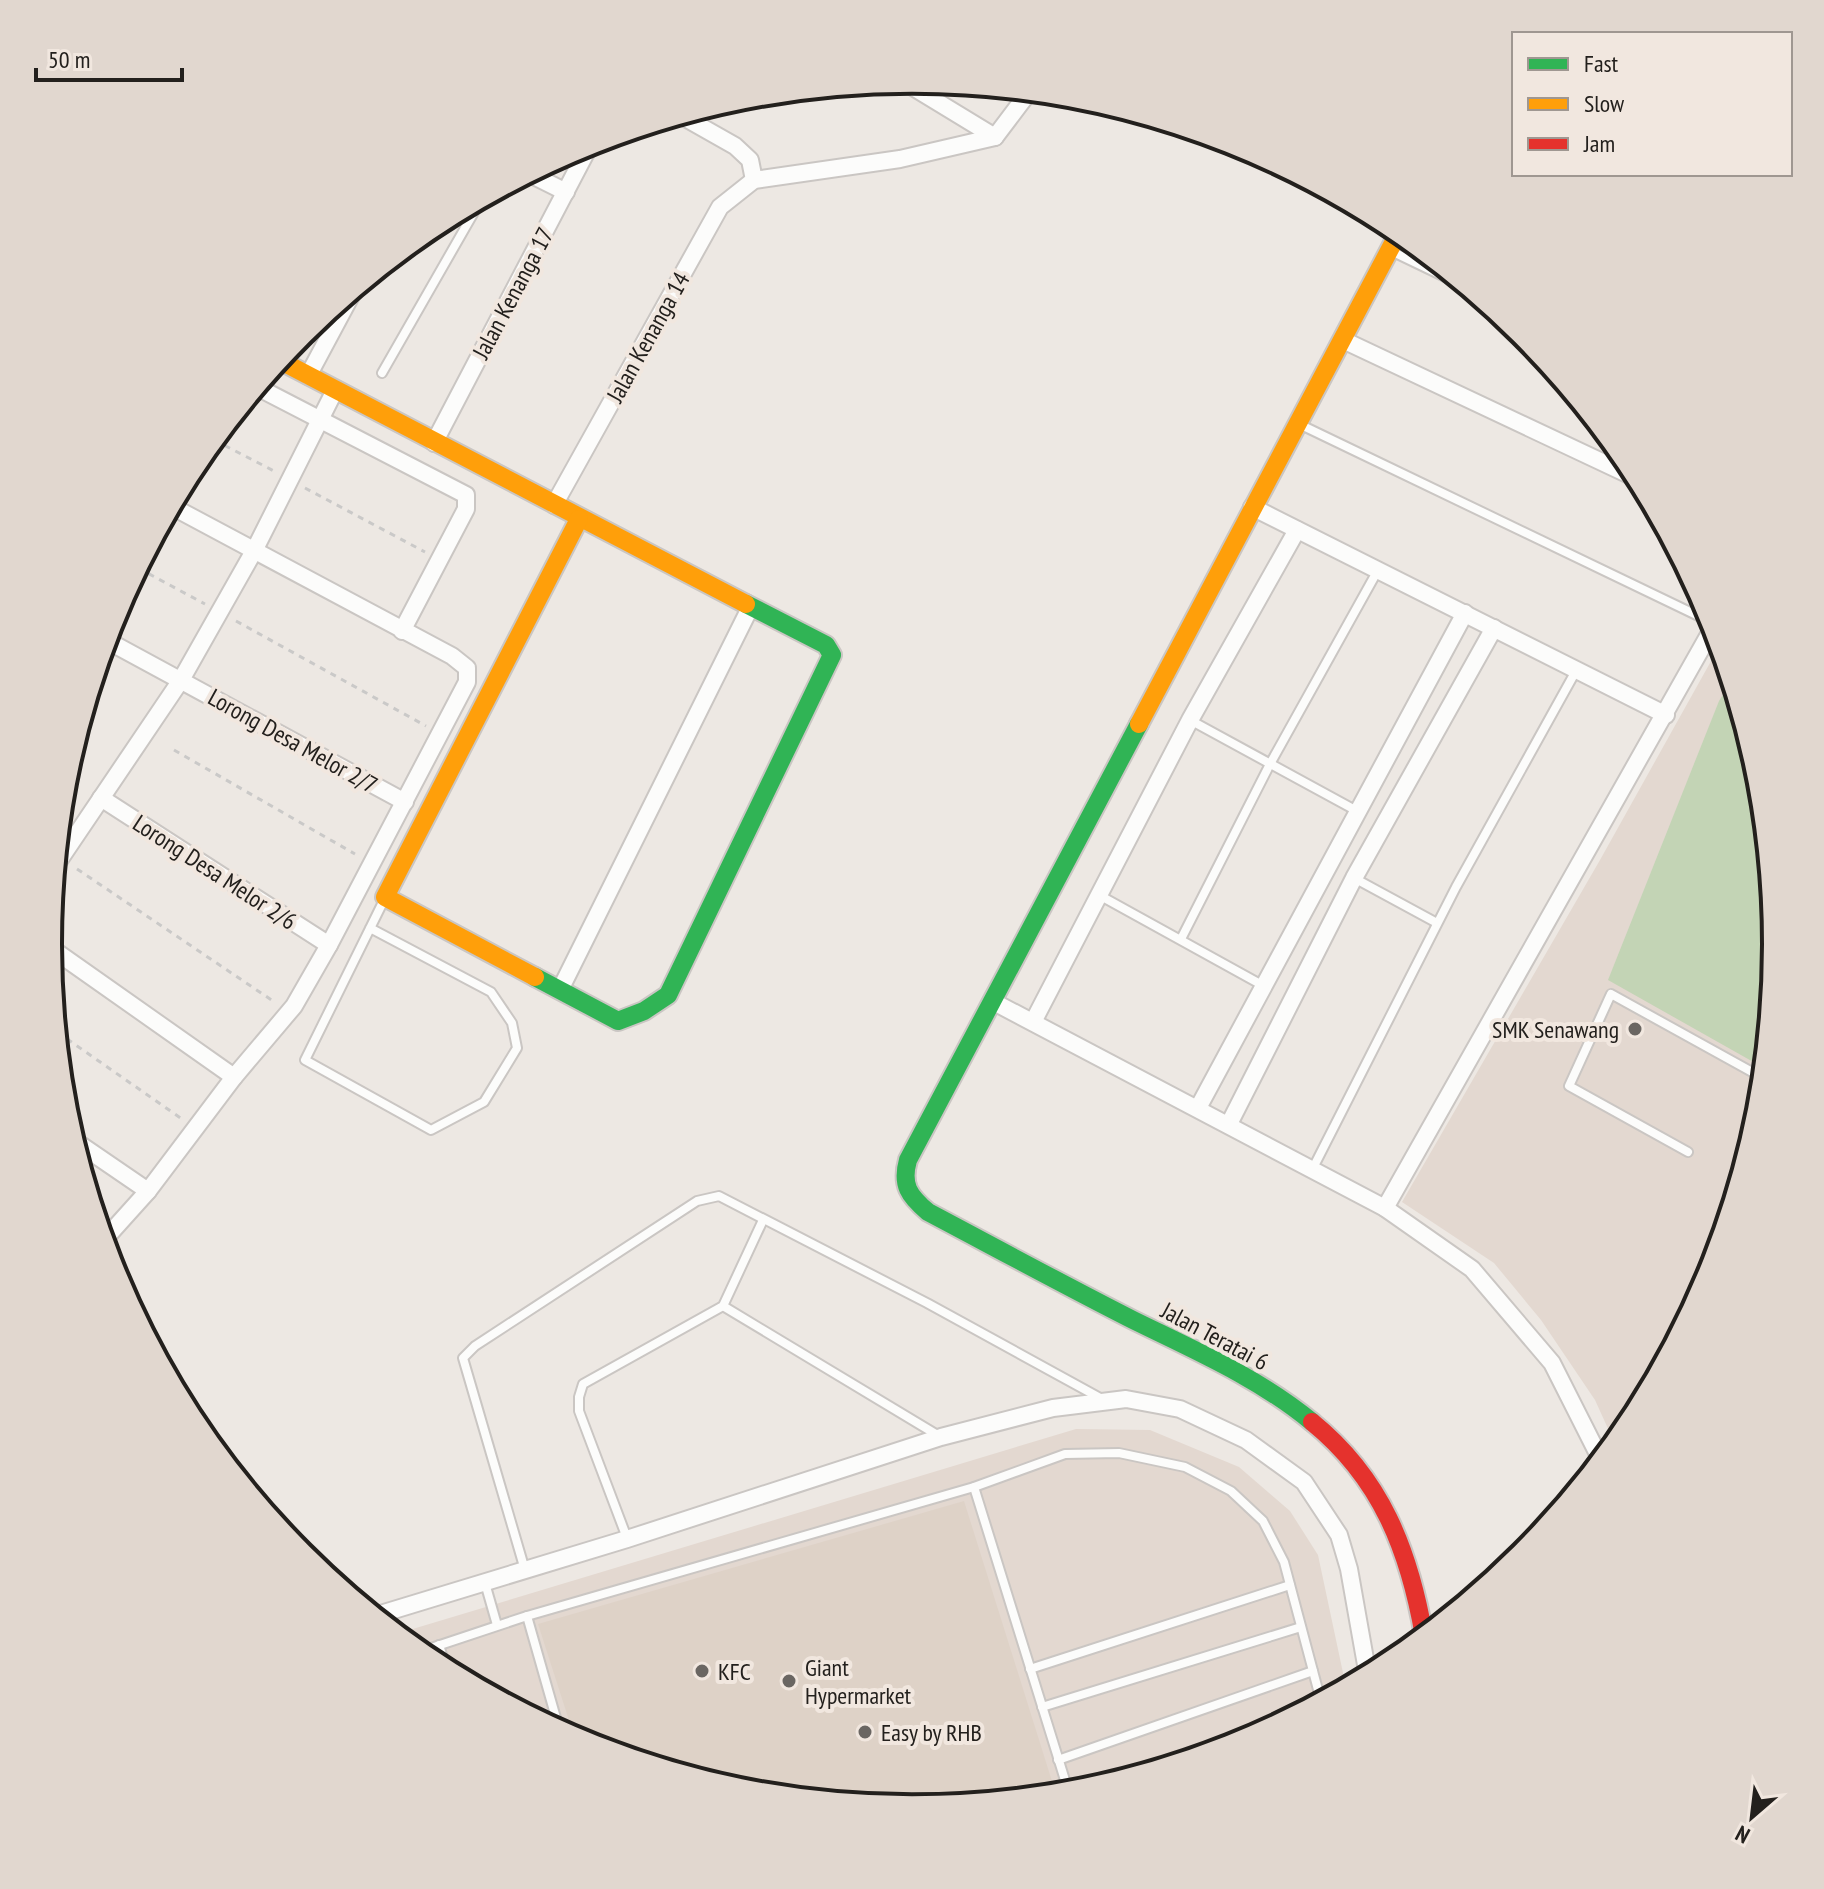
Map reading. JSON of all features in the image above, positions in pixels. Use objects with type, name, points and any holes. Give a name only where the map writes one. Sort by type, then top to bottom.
[{"type":"street","points":[[925,94],[995,137]]},
{"type":"street","points":[[694,123],[735,146],[750,160],[754,180],[900,159],[995,137],[1022,102]]},
{"type":"street","name":"Jalan Kenanga 17","points":[[434,443],[582,161]]},
{"type":"street","points":[[541,180],[566,192]]},
{"type":"street","name":"Jalan Kenanga 14","points":[[554,505],[720,207],[754,180]]},
{"type":"street","points":[[1392,244],[992,1001],[1385,1208],[1472,1269],[1552,1363],[1595,1449]]},
{"type":"street","points":[[308,376],[340,316]]},
{"type":"street","points":[[1343,340],[1617,469]]},
{"type":"street","points":[[290,366],[826,645],[832,655],[668,995],[644,1011],[618,1021],[385,897],[579,519]]},
{"type":"street","points":[[68,847],[181,680],[254,551],[335,390]]},
{"type":"street","points":[[266,392],[466,495],[466,509],[402,631]]},
{"type":"street","points":[[1252,507],[1666,715]]},
{"type":"street","points":[[112,1231],[148,1191],[234,1077],[289,1012],[329,945],[467,682],[467,668],[452,656],[181,511]]},
{"type":"street","points":[[1033,1022],[1190,720],[1297,530]]},
{"type":"street","points":[[560,990],[751,606]]},
{"type":"street","points":[[1198,1108],[1465,613]]},
{"type":"street","points":[[1229,1124],[1354,878],[1494,628]]},
{"type":"street","points":[[1385,1208],[1705,641]]},
{"type":"street","name":"Lorong Desa Melor 2/7","points":[[117,646],[405,802]]},
{"type":"street","name":"Lorong Desa Melor 2/6","points":[[101,798],[329,945]]},
{"type":"street","points":[[62,956],[234,1077]]},
{"type":"street","name":"Jalan Teratai 6","points":[[992,1001],[908,1160],[902,1178],[909,1196],[928,1212],[1101,1304],[1225,1365],[1300,1411],[1357,1463],[1387,1513],[1420,1603],[1422,1624]]},
{"type":"street","points":[[88,1150],[148,1191]]},
{"type":"street","points":[[387,1612],[627,1539],[941,1437],[1053,1408],[1126,1399],[1180,1409],[1246,1440],[1304,1482],[1339,1535],[1349,1569],[1366,1663]]},
{"type":"lane","points":[[382,373],[470,219]]},
{"type":"lane","points":[[1389,250],[1426,268]]},
{"type":"lane","points":[[1297,422],[1695,615]]},
{"type":"lane","points":[[1181,939],[1270,764],[1378,570]]},
{"type":"lane","points":[[1312,1170],[1437,923],[1578,669]]},
{"type":"lane","points":[[1190,720],[1358,811]]},
{"type":"lane","points":[[1354,878],[1437,923]]},
{"type":"lane","points":[[1099,895],[1262,985]]},
{"type":"lane","points":[[370,928],[491,992],[512,1023],[517,1048],[484,1102],[431,1130],[305,1060],[385,897]]},
{"type":"lane","points":[[1688,1152],[1569,1086],[1611,994],[1752,1072]]},
{"type":"lane","points":[[525,1570],[463,1358],[697,1201],[719,1196],[927,1303],[1107,1402]]},
{"type":"lane","points":[[627,1539],[579,1411],[583,1384],[723,1306],[763,1220]]},
{"type":"lane","points":[[723,1306],[941,1437]]},
{"type":"lane","points":[[434,1647],[527,1616],[974,1487],[1065,1454],[1119,1453],[1185,1467],[1231,1491],[1263,1521],[1284,1562],[1318,1691]]},
{"type":"lane","points":[[974,1487],[1065,1780]]},
{"type":"lane","points":[[485,1582],[497,1625]]},
{"type":"lane","points":[[1030,1669],[1290,1585]]},
{"type":"lane","points":[[527,1616],[555,1716]]},
{"type":"lane","points":[[1042,1707],[1301,1627]]},
{"type":"lane","points":[[439,1645],[441,1652]]},
{"type":"lane","points":[[1058,1760],[1313,1671]]},
{"type":"path","points":[[225,445],[439,560]]},
{"type":"path","points":[[148,573],[439,734]]},
{"type":"path","points":[[174,750],[372,864]]},
{"type":"path","points":[[66,866],[289,1012]]},
{"type":"path","points":[[68,1039],[195,1128]]},
{"type":"shaded area","name":"SMK Senawang","points":[[1712,659],[1733,725],[1755,834],[1762,944],[1755,1055],[1733,1164],[1697,1270],[1648,1370],[1609,1431],[1595,1400],[1541,1320],[1494,1263],[1402,1202]]},
{"type":"shaded area","points":[[1076,1429],[1150,1430],[1239,1467],[1290,1511],[1318,1555],[1344,1677],[1237,1730],[1132,1766],[1078,1778],[968,1793],[856,1793],[746,1778],[692,1766],[587,1730],[487,1681],[410,1630]]},
{"type":"green space","points":[[1724,694],[1746,779],[1755,834],[1762,944],[1754,1062],[1608,980]]},
{"type":"building","name":"Giant Hypermarket","points":[[964,1501],[1052,1782],[968,1793],[856,1793],[746,1778],[692,1766],[570,1722],[538,1624]]},
{"type":"traffic: fast","points":[[535,977],[618,1021],[644,1011],[668,995],[832,655],[826,645],[746,604]]},
{"type":"traffic: fast","points":[[1139,724],[908,1160],[906,1183],[911,1195],[928,1212],[1226,1366],[1292,1406],[1312,1422]]},
{"type":"traffic: slow","points":[[1139,724],[1393,244]]},
{"type":"traffic: slow","points":[[290,366],[746,604]]},
{"type":"traffic: slow","points":[[535,977],[385,897],[579,519]]},
{"type":"traffic: jam","points":[[1312,1422],[1336,1444],[1374,1492],[1400,1545],[1422,1624]]},
{"type":"place","name":"SMK Senawang","points":[[1635,1029]]},
{"type":"place","name":"KFC","points":[[702,1671]]},
{"type":"place","name":"Giant Hypermarket","points":[[789,1681]]},
{"type":"place","name":"Easy by RHB","points":[[865,1732]]}]
